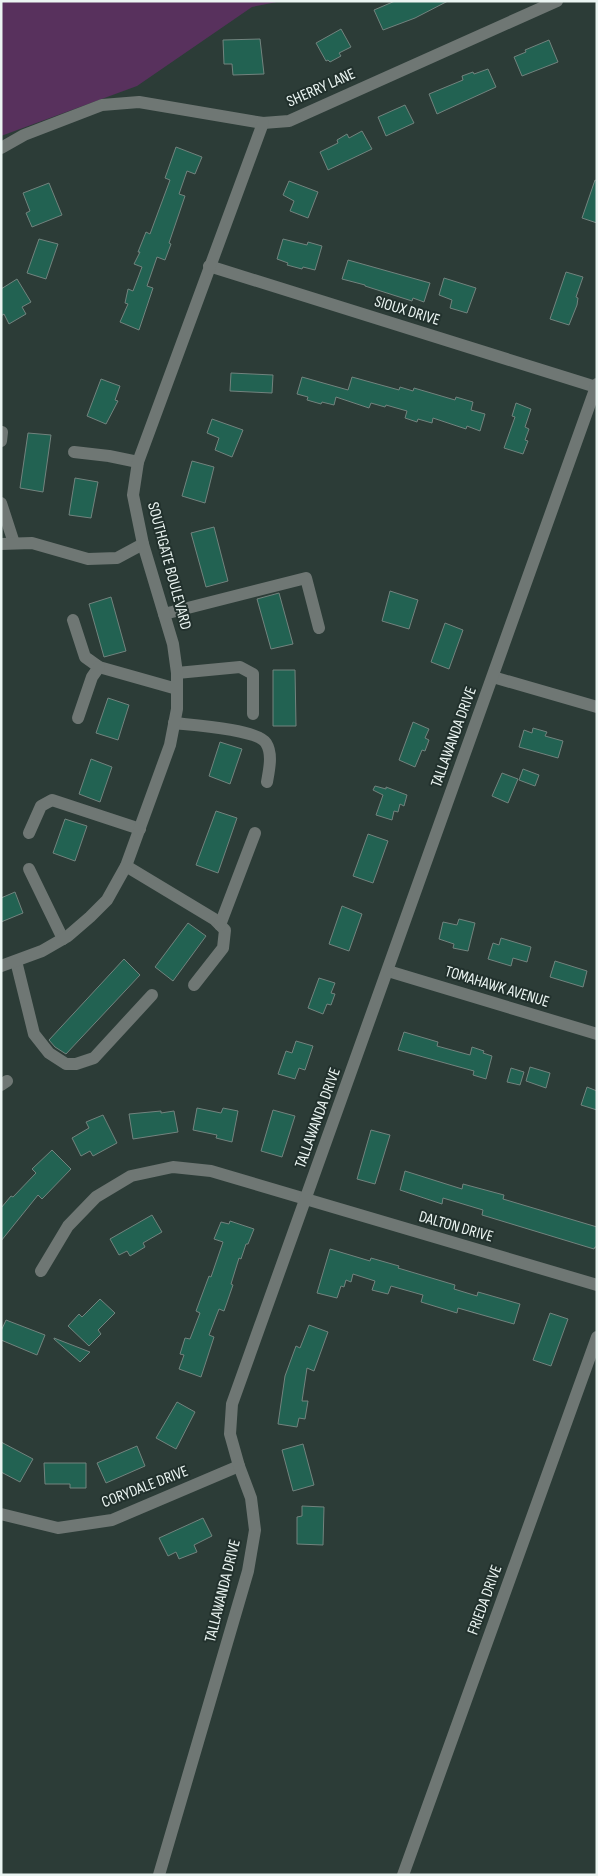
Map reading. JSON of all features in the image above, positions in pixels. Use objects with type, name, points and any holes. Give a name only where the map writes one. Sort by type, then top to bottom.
[{"type":"street","name":"SHERRY LANE","points":[[1,148],[24,135],[102,106],[139,102],[263,123],[289,121],[558,1]]},
{"type":"street","name":"SOUTHGATE BOULEVARD","points":[[1,966],[42,952],[63,939],[107,900],[126,866],[170,746],[177,709],[173,644],[143,544],[133,495],[138,462],[263,123]]},
{"type":"street","name":"SIOUX DRIVE","points":[[209,266],[596,386]]},
{"type":"street","name":"TALLAWANDA DRIVE","points":[[159,1875],[248,1571],[255,1530],[250,1498],[230,1434],[232,1404],[596,386]]},
{"type":"street","points":[[74,452],[138,462]]},
{"type":"street","points":[[1,503],[8,543],[32,543],[88,559],[117,558],[143,544]]},
{"type":"street","points":[[164,614],[306,578],[319,628]]},
{"type":"street","points":[[73,620],[85,657],[99,667],[177,689]]},
{"type":"street","points":[[78,718],[92,677],[99,667]]},
{"type":"street","points":[[176,673],[240,667],[253,674],[253,714]]},
{"type":"street","points":[[493,677],[597,708]]},
{"type":"street","points":[[174,723],[238,731],[255,735],[266,742],[269,754],[266,782]]},
{"type":"street","points":[[29,833],[40,806],[52,800],[140,829]]},
{"type":"street","points":[[220,925],[255,833]]},
{"type":"street","points":[[126,866],[214,919],[225,930],[222,948],[194,985]]},
{"type":"street","points":[[29,869],[63,939]]},
{"type":"street","points":[[16,960],[34,1034],[49,1053],[66,1064],[76,1064],[94,1058],[152,995]]},
{"type":"street","name":"TOMAHAWK AVENUE","points":[[388,972],[597,1034]]},
{"type":"street","name":"DALTON DRIVE","points":[[41,1271],[68,1226],[96,1197],[131,1176],[174,1167],[212,1171],[597,1285]]},
{"type":"street","name":"FRIEDA DRIVE","points":[[403,1875],[597,1337]]},
{"type":"street","name":"CORYDALE DRIVE","points":[[1,1514],[58,1528],[112,1520],[239,1466]]},
{"type":"shaded area","points":[[1,1],[282,1],[252,7],[137,86],[1,136]]},
{"type":"building","points":[[395,1],[448,1],[415,18],[383,30],[374,10]]},
{"type":"building","points":[[341,29],[351,47],[339,53],[341,56],[330,62],[326,61],[316,43]]},
{"type":"building","points":[[260,39],[264,74],[233,75],[232,64],[224,64],[223,40]]},
{"type":"building","points":[[549,40],[558,62],[522,76],[514,57]]},
{"type":"building","points":[[488,69],[496,87],[437,114],[429,94],[463,80],[462,76]]},
{"type":"building","points":[[405,105],[414,123],[386,136],[378,117]]},
{"type":"building","points":[[362,131],[372,149],[328,170],[320,152],[338,143],[337,140],[347,134],[349,138]]},
{"type":"building","points":[[176,147],[202,157],[195,174],[187,171],[179,194],[185,196],[169,243],[171,244],[165,260],[157,257],[147,286],[153,288],[139,330],[120,322],[128,304],[125,303],[128,289],[133,291],[142,267],[134,264],[140,252],[138,252],[146,232],[150,234],[170,180],[165,178]]},
{"type":"building","points":[[595,180],[597,181],[597,223],[582,218]]},
{"type":"building","points":[[289,181],[318,192],[308,218],[290,211],[294,201],[283,195]]},
{"type":"building","points":[[49,183],[62,215],[32,227],[26,213],[30,211],[23,193]]},
{"type":"building","points":[[39,239],[58,244],[46,279],[27,273]]},
{"type":"building","points":[[283,239],[307,245],[308,242],[322,246],[315,270],[287,265],[288,263],[277,259]]},
{"type":"building","points":[[348,260],[430,283],[424,302],[413,298],[412,301],[342,279]]},
{"type":"building","points":[[566,272],[583,277],[576,297],[578,298],[577,305],[569,325],[550,319]]},
{"type":"building","points":[[444,278],[476,288],[467,313],[450,308],[452,300],[439,295]]},
{"type":"building","points":[[17,279],[31,302],[22,307],[26,314],[9,324],[4,314],[1,316],[1,289]]},
{"type":"building","points":[[231,373],[273,375],[272,393],[230,391]]},
{"type":"building","points":[[302,377],[348,390],[352,377],[399,390],[400,387],[413,391],[414,388],[455,400],[456,397],[473,402],[471,410],[485,414],[480,431],[467,426],[466,429],[433,418],[432,423],[418,419],[417,422],[405,418],[407,411],[386,405],[385,407],[371,403],[369,408],[336,397],[334,405],[322,402],[321,404],[307,400],[308,397],[297,394]]},
{"type":"building","points":[[101,379],[120,386],[115,400],[118,401],[106,424],[87,416]]},
{"type":"building","points":[[516,403],[531,409],[525,427],[529,429],[525,440],[528,441],[523,454],[504,448],[515,417],[512,416]]},
{"type":"building","points":[[212,419],[243,430],[232,457],[215,450],[219,438],[207,433]]},
{"type":"building","points":[[28,433],[51,435],[43,492],[20,488]]},
{"type":"building","points":[[192,461],[214,467],[205,503],[182,496]]},
{"type":"building","points":[[75,478],[98,482],[91,518],[69,515]]},
{"type":"building","points":[[214,527],[228,581],[206,587],[191,533]]},
{"type":"building","points":[[390,591],[418,600],[409,629],[382,621]]},
{"type":"building","points":[[279,593],[293,644],[271,649],[257,599]]},
{"type":"building","points":[[111,597],[126,651],[104,657],[89,604]]},
{"type":"building","points":[[445,623],[463,630],[449,669],[431,662]]},
{"type":"building","points":[[273,670],[295,670],[296,726],[273,726]]},
{"type":"building","points":[[108,698],[129,705],[118,740],[96,733]]},
{"type":"building","points":[[413,722],[429,729],[425,738],[429,740],[425,751],[422,750],[415,767],[399,760]]},
{"type":"building","points":[[533,728],[547,732],[545,736],[563,741],[558,758],[519,747],[524,730],[532,733]]},
{"type":"building","points":[[220,742],[242,749],[230,784],[209,776]]},
{"type":"building","points":[[91,759],[112,767],[100,802],[79,794]]},
{"type":"building","points":[[523,769],[539,775],[535,786],[519,780]]},
{"type":"building","points":[[502,773],[518,779],[508,803],[492,796]]},
{"type":"building","points":[[375,786],[386,789],[386,787],[407,795],[404,806],[400,804],[398,812],[394,811],[392,820],[376,815],[383,795],[373,790]]},
{"type":"building","points":[[216,811],[237,818],[218,873],[196,865]]},
{"type":"building","points":[[65,819],[87,826],[75,861],[53,853]]},
{"type":"building","points":[[368,834],[388,841],[373,883],[353,876]]},
{"type":"building","points":[[15,892],[23,913],[1,922],[1,898]]},
{"type":"building","points":[[342,906],[362,914],[349,951],[329,944]]},
{"type":"building","points":[[459,919],[475,923],[468,951],[453,948],[454,944],[439,939],[443,922],[457,925]]},
{"type":"building","points":[[188,923],[206,936],[173,981],[155,967]]},
{"type":"building","points":[[501,938],[531,947],[527,962],[513,958],[511,966],[488,959],[493,943],[499,945]]},
{"type":"building","points":[[124,959],[140,975],[66,1054],[55,1047],[49,1040]]},
{"type":"building","points":[[555,961],[587,971],[583,987],[550,977]]},
{"type":"building","points":[[319,978],[335,983],[331,993],[335,994],[331,1005],[327,1004],[323,1014],[308,1008]]},
{"type":"building","points":[[404,1032],[438,1042],[437,1046],[470,1055],[472,1047],[484,1051],[483,1053],[492,1056],[486,1079],[473,1075],[474,1071],[398,1050]]},
{"type":"building","points":[[296,1041],[313,1046],[305,1070],[299,1068],[295,1079],[278,1074],[286,1051],[292,1053]]},
{"type":"building","points":[[530,1067],[550,1073],[546,1088],[526,1081]]},
{"type":"building","points":[[511,1068],[524,1072],[520,1085],[507,1082]]},
{"type":"building","points":[[587,1087],[597,1091],[597,1110],[581,1105]]},
{"type":"building","points":[[197,1108],[221,1113],[223,1108],[238,1111],[232,1142],[216,1138],[217,1135],[193,1130]]},
{"type":"building","points":[[273,1110],[295,1116],[282,1157],[261,1151]]},
{"type":"building","points":[[161,1111],[161,1113],[174,1111],[178,1132],[133,1139],[129,1114]]},
{"type":"building","points":[[103,1115],[117,1143],[93,1156],[90,1151],[81,1156],[72,1138],[89,1128],[86,1122]]},
{"type":"building","points":[[371,1130],[390,1135],[375,1184],[357,1179]]},
{"type":"building","points":[[52,1150],[71,1169],[42,1199],[38,1195],[1,1241],[1,1208],[36,1173],[32,1169]]},
{"type":"building","points":[[405,1171],[462,1189],[463,1184],[504,1195],[503,1199],[597,1227],[597,1247],[594,1249],[482,1215],[483,1210],[443,1198],[442,1204],[400,1190]]},
{"type":"building","points":[[152,1215],[162,1232],[143,1243],[145,1247],[130,1256],[127,1251],[119,1255],[110,1239]]},
{"type":"building","points":[[230,1221],[254,1229],[241,1259],[239,1258],[231,1284],[233,1285],[224,1311],[219,1309],[209,1335],[214,1337],[201,1377],[179,1369],[184,1355],[180,1354],[185,1338],[190,1339],[200,1313],[196,1311],[209,1276],[211,1277],[223,1242],[214,1239],[221,1222],[229,1224]]},
{"type":"building","points":[[330,1249],[370,1261],[371,1258],[399,1266],[398,1268],[455,1285],[454,1289],[477,1296],[478,1292],[520,1304],[514,1324],[458,1308],[457,1313],[421,1302],[423,1295],[391,1286],[388,1294],[372,1290],[375,1281],[353,1274],[351,1282],[346,1280],[344,1287],[341,1286],[337,1298],[317,1293]]},
{"type":"building","points":[[100,1299],[115,1313],[98,1330],[101,1334],[89,1346],[68,1326],[79,1314],[82,1317]]},
{"type":"building","points":[[550,1313],[568,1319],[551,1366],[533,1360]]},
{"type":"building","points":[[6,1320],[45,1335],[37,1355],[1,1340],[1,1331]]},
{"type":"building","points":[[309,1325],[328,1332],[314,1371],[307,1368],[302,1401],[308,1401],[305,1419],[299,1418],[297,1427],[278,1424],[285,1376],[296,1346],[300,1348]]},
{"type":"building","points":[[54,1338],[90,1352],[80,1362]]},
{"type":"building","points":[[177,1402],[195,1412],[176,1449],[156,1438]]},
{"type":"building","points":[[1,1442],[33,1459],[20,1482],[1,1472]]},
{"type":"building","points":[[303,1444],[314,1485],[293,1491],[282,1450]]},
{"type":"building","points":[[137,1446],[145,1466],[106,1483],[97,1463]]},
{"type":"building","points":[[44,1463],[86,1463],[86,1488],[70,1488],[70,1484],[45,1484]]},
{"type":"building","points":[[302,1506],[324,1507],[323,1545],[297,1544],[297,1517],[302,1516]]},
{"type":"building","points":[[203,1518],[212,1536],[194,1545],[197,1552],[179,1559],[176,1552],[168,1556],[159,1538]]}]
